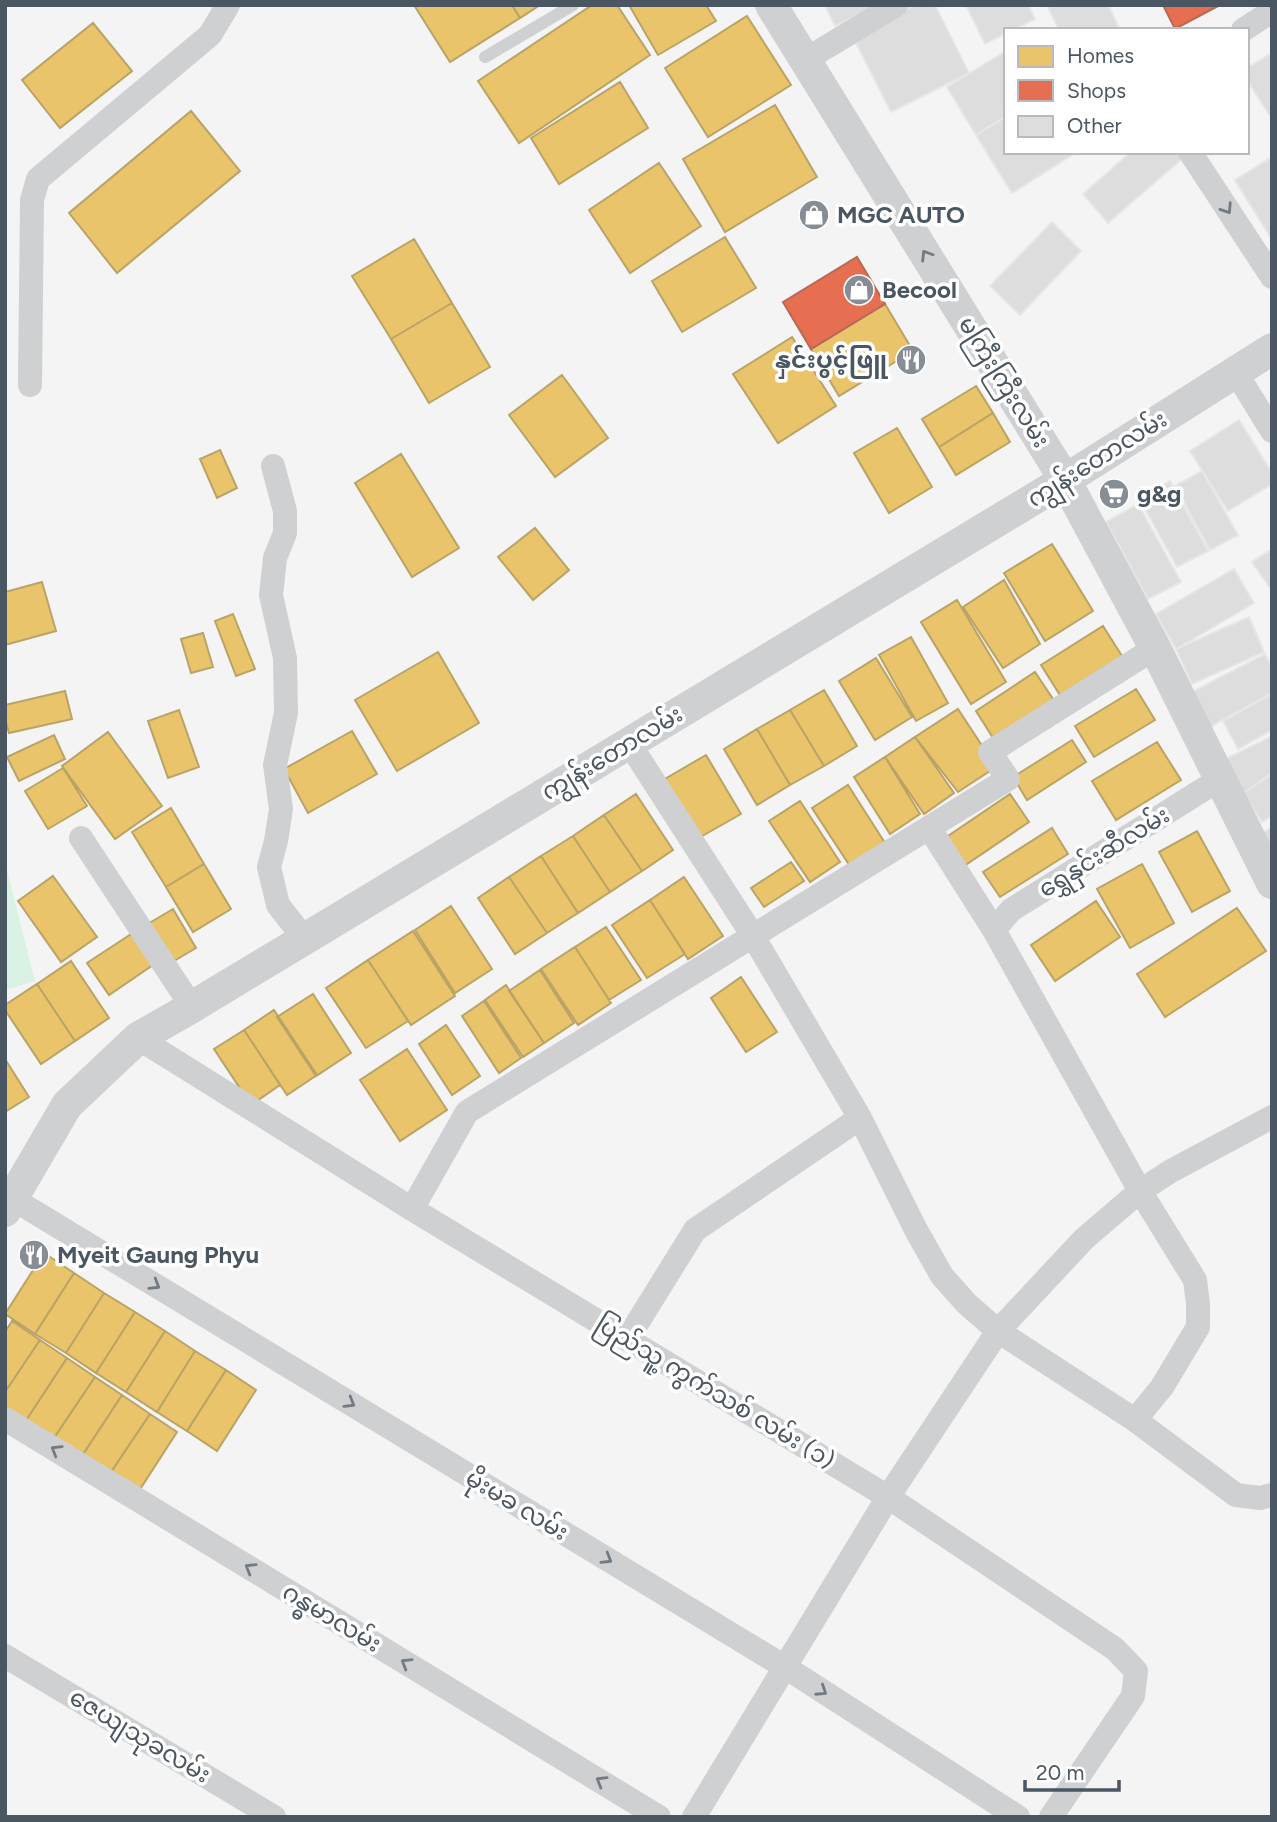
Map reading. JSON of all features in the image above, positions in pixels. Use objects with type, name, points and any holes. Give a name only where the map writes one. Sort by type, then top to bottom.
[{"type":"street","points":[[30,385],[32,200],[38,179],[210,35],[228,5]]},
{"type":"street","name":"မကြီးကြီးလမ်း","points":[[771,5],[1065,480],[1155,648],[1272,883]]},
{"type":"street","points":[[804,60],[896,5]]},
{"type":"street","points":[[1246,28],[1272,11]]},
{"type":"street","points":[[1191,154],[1272,277]]},
{"type":"street","name":"ကျွန်းတောလမ်း","points":[[9,1205],[67,1105],[138,1038],[1065,480],[1272,349]]},
{"type":"street","points":[[1235,371],[1272,431]]},
{"type":"street","points":[[273,466],[285,511],[285,533],[275,558],[271,595],[285,658],[286,713],[275,765],[281,809],[269,867],[278,905],[304,938]]},
{"type":"street","points":[[412,1209],[467,1112],[1008,779],[990,752],[1155,648]]},
{"type":"street","points":[[629,743],[753,936],[860,1118],[942,1276],[967,1304],[998,1331],[1135,1420],[1236,1495],[1260,1498],[1272,1495]]},
{"type":"street","name":"ရွှေနှင်းဆီလမ်း","points":[[994,930],[1011,910],[1220,779]]},
{"type":"street","points":[[930,829],[994,930],[1140,1191],[1195,1280],[1198,1326],[1162,1387],[1135,1420]]},
{"type":"street","points":[[81,838],[192,1007]]},
{"type":"street","name":"ပြည်သူ့ ကွက်သစ် လမ်း (၁)","points":[[138,1038],[412,1209],[888,1497],[1115,1649],[1136,1671],[1133,1696],[1051,1817]]},
{"type":"street","points":[[694,1817],[888,1497],[998,1331],[1084,1239],[1140,1191],[1171,1171],[1272,1117]]},
{"type":"street","points":[[628,1338],[695,1230],[860,1118]]},
{"type":"street","name":"မိုးမခ လမ်း","points":[[9,1205],[785,1667],[1018,1817]]},
{"type":"street","name":"ဂန္ဓမာလမ်း","points":[[5,1419],[659,1817]]},
{"type":"street","name":"ဇေယျသုခလမ်း","points":[[5,1656],[244,1809],[274,1817]]},
{"type":"lane","points":[[485,57],[573,5]]},
{"type":"green space","points":[[5,862],[35,981],[5,990]]},
{"type":"building: Homes","points":[[414,5],[512,5],[520,18],[450,62]]},
{"type":"building: Homes","points":[[512,5],[540,5],[520,18]]},
{"type":"building: Homes","points":[[592,5],[617,5],[650,55],[519,143],[478,81]]},
{"type":"building: Homes","points":[[629,5],[706,5],[716,21],[658,55]]},
{"type":"building: Homes","points":[[747,16],[791,85],[708,137],[665,68]]},
{"type":"building: Homes","points":[[93,23],[132,71],[60,128],[22,80]]},
{"type":"building: Homes","points":[[620,82],[648,128],[559,184],[531,138]]},
{"type":"building: Homes","points":[[775,105],[817,177],[725,232],[683,159]]},
{"type":"building: Homes","points":[[191,111],[240,171],[117,273],[69,213]]},
{"type":"building: Homes","points":[[659,163],[701,226],[630,273],[589,210]]},
{"type":"building: Homes","points":[[725,237],[756,288],[682,332],[652,281]]},
{"type":"building: Homes","points":[[414,239],[452,303],[391,339],[352,276]]},
{"type":"building: Homes","points":[[452,303],[490,367],[429,403],[391,339]]},
{"type":"building: Homes","points":[[885,304],[913,351],[839,396],[811,349]]},
{"type":"building: Homes","points":[[792,337],[836,406],[778,443],[733,374]]},
{"type":"building: Homes","points":[[562,375],[608,438],[555,477],[509,415]]},
{"type":"building: Homes","points":[[976,386],[993,413],[939,447],[922,419]]},
{"type":"building: Homes","points":[[993,413],[1010,442],[956,475],[939,447]]},
{"type":"building: Homes","points":[[897,428],[932,487],[889,513],[854,453]]},
{"type":"building: Homes","points":[[220,450],[237,488],[217,498],[200,459]]},
{"type":"building: Homes","points":[[401,454],[459,548],[412,577],[355,483]]},
{"type":"building: Homes","points":[[535,528],[569,570],[533,600],[498,557]]},
{"type":"building: Homes","points":[[1052,544],[1093,611],[1045,641],[1004,573]]},
{"type":"building: Homes","points":[[1004,580],[1040,644],[1003,668],[963,607]]},
{"type":"building: Homes","points":[[42,582],[56,631],[5,645],[5,592]]},
{"type":"building: Homes","points":[[957,600],[1006,682],[971,704],[921,622]]},
{"type":"building: Homes","points":[[233,614],[255,669],[236,676],[215,621]]},
{"type":"building: Homes","points":[[1103,626],[1122,656],[1060,695],[1041,665]]},
{"type":"building: Homes","points":[[203,633],[213,667],[191,673],[181,639]]},
{"type":"building: Homes","points":[[911,637],[948,703],[916,721],[879,655]]},
{"type":"building: Homes","points":[[438,652],[479,723],[397,771],[355,700]]},
{"type":"building: Homes","points":[[876,658],[912,717],[875,740],[839,681]]},
{"type":"building: Homes","points":[[1035,672],[1055,702],[995,741],[976,711]]},
{"type":"building: Homes","points":[[1136,689],[1155,720],[1094,757],[1075,726]]},
{"type":"building: Homes","points":[[824,690],[857,746],[824,766],[790,710]]},
{"type":"building: Homes","points":[[65,691],[72,719],[9,733],[5,705]]},
{"type":"building: Homes","points":[[958,709],[996,767],[958,792],[915,737]]},
{"type":"building: Homes","points":[[179,710],[199,767],[168,778],[148,721]]},
{"type":"building: Homes","points":[[790,710],[824,766],[790,785],[757,729]]},
{"type":"building: Homes","points":[[757,729],[790,785],[757,805],[724,749]]},
{"type":"building: Homes","points":[[352,731],[377,774],[308,813],[284,769]]},
{"type":"building: Homes","points":[[108,732],[162,806],[115,839],[62,766]]},
{"type":"building: Homes","points":[[54,735],[65,759],[19,781],[7,757]]},
{"type":"building: Homes","points":[[915,737],[954,793],[924,814],[885,757]]},
{"type":"building: Homes","points":[[1072,740],[1086,762],[1027,800],[1013,777]]},
{"type":"building: Homes","points":[[1157,742],[1181,780],[1116,820],[1092,781]]},
{"type":"building: Homes","points":[[706,755],[741,814],[697,839],[663,780]]},
{"type":"building: Homes","points":[[885,757],[920,814],[890,834],[854,777]]},
{"type":"building: Homes","points":[[63,768],[87,806],[48,829],[25,791]]},
{"type":"building: Homes","points":[[848,785],[885,843],[850,866],[812,808]]},
{"type":"building: Homes","points":[[636,794],[673,850],[642,871],[604,815]]},
{"type":"building: Homes","points":[[1010,794],[1029,822],[964,866],[945,838]]},
{"type":"building: Homes","points":[[800,801],[840,862],[810,882],[769,821]]},
{"type":"building: Homes","points":[[171,808],[204,864],[166,887],[132,832]]},
{"type":"building: Homes","points":[[604,815],[642,871],[610,892],[573,836]]},
{"type":"building: Homes","points":[[1052,828],[1068,854],[1000,897],[983,872]]},
{"type":"building: Homes","points":[[1197,831],[1230,891],[1192,912],[1159,852]]},
{"type":"building: Homes","points":[[573,836],[610,892],[578,913],[541,856]]},
{"type":"building: Homes","points":[[541,856],[578,913],[547,933],[509,877]]},
{"type":"building: Homes","points":[[791,862],[804,881],[764,907],[751,888]]},
{"type":"building: Homes","points":[[204,864],[231,909],[193,932],[166,887]]},
{"type":"building: Homes","points":[[1142,864],[1174,923],[1130,948],[1097,889]]},
{"type":"building: Homes","points":[[53,876],[97,937],[61,962],[18,901]]},
{"type":"building: Homes","points":[[509,877],[547,933],[515,954],[478,898]]},
{"type":"building: Homes","points":[[684,877],[723,936],[688,959],[650,900]]},
{"type":"building: Homes","points":[[650,900],[685,954],[647,978],[612,925]]},
{"type":"building: Homes","points":[[1096,901],[1120,937],[1055,981],[1031,945]]},
{"type":"building: Homes","points":[[451,906],[492,969],[455,993],[415,930]]},
{"type":"building: Homes","points":[[1237,908],[1266,951],[1165,1017],[1137,974]]},
{"type":"building: Homes","points":[[173,909],[196,948],[169,964],[146,925]]},
{"type":"building: Homes","points":[[606,927],[641,980],[609,1000],[575,947]]},
{"type":"building: Homes","points":[[413,931],[455,996],[411,1025],[368,960]]},
{"type":"building: Homes","points":[[131,934],[153,965],[109,995],[87,963]]},
{"type":"building: Homes","points":[[575,947],[611,1003],[578,1025],[541,969]]},
{"type":"building: Homes","points":[[368,960],[408,1021],[366,1048],[326,988]]},
{"type":"building: Homes","points":[[71,961],[109,1018],[75,1041],[37,984]]},
{"type":"building: Homes","points":[[540,970],[574,1023],[544,1043],[509,991]]},
{"type":"building: Homes","points":[[741,977],[777,1032],[746,1052],[711,998]]},
{"type":"building: Homes","points":[[37,984],[75,1041],[41,1064],[5,1010],[5,1005]]},
{"type":"building: Homes","points":[[506,985],[544,1043],[523,1057],[485,1000]]},
{"type":"building: Homes","points":[[313,994],[351,1053],[316,1076],[277,1017]]},
{"type":"building: Homes","points":[[484,1001],[521,1058],[499,1073],[462,1016]]},
{"type":"building: Homes","points":[[274,1010],[317,1075],[287,1095],[244,1030]]},
{"type":"building: Homes","points":[[446,1025],[480,1076],[452,1095],[419,1044]]},
{"type":"building: Homes","points":[[244,1030],[280,1085],[251,1105],[214,1049]]},
{"type":"building: Homes","points":[[407,1049],[447,1110],[400,1141],[360,1080]]},
{"type":"building: Homes","points":[[5,1059],[29,1097],[5,1112]]},
{"type":"building: Homes","points":[[44,1253],[74,1273],[35,1334],[5,1314]]},
{"type":"building: Homes","points":[[74,1273],[104,1293],[66,1353],[35,1334]]},
{"type":"building: Homes","points":[[104,1293],[135,1312],[96,1373],[66,1353]]},
{"type":"building: Homes","points":[[135,1312],[165,1331],[126,1392],[96,1373]]},
{"type":"building: Homes","points":[[12,1321],[40,1340],[5,1392],[5,1332]]},
{"type":"building: Homes","points":[[165,1331],[195,1351],[157,1412],[126,1392]]},
{"type":"building: Homes","points":[[40,1340],[67,1358],[25,1422],[5,1409],[5,1392]]},
{"type":"building: Homes","points":[[195,1351],[226,1370],[187,1431],[157,1412]]},
{"type":"building: Homes","points":[[67,1358],[95,1377],[52,1441],[25,1422]]},
{"type":"building: Homes","points":[[226,1370],[256,1390],[217,1451],[187,1431]]},
{"type":"building: Homes","points":[[95,1377],[122,1395],[80,1459],[52,1441]]},
{"type":"building: Homes","points":[[122,1395],[150,1414],[107,1478],[80,1459]]},
{"type":"building: Homes","points":[[150,1414],[177,1432],[135,1497],[107,1478]]},
{"type":"building: Shops","points":[[1163,5],[1220,5],[1177,28]]},
{"type":"building: Shops","points":[[857,257],[885,304],[811,349],[783,302]]},
{"type":"building: Other","points":[[825,5],[879,5],[835,26]]},
{"type":"building: Other","points":[[915,5],[935,5],[969,73],[891,112],[853,37]]},
{"type":"building: Other","points":[[966,5],[1028,5],[1035,19],[1017,28],[1004,28],[1004,34],[985,44]]},
{"type":"building: Other","points":[[1047,5],[1108,5],[1119,28],[1058,28]]},
{"type":"building: Other","points":[[1004,52],[1004,118],[976,135],[947,87]]},
{"type":"building: Other","points":[[1272,53],[1272,119],[1249,83],[1249,67]]},
{"type":"building: Other","points":[[1004,117],[1004,154],[1074,154],[1012,193],[976,135]]},
{"type":"building: Other","points":[[1129,154],[1182,154],[1184,157],[1108,223],[1083,194]]},
{"type":"building: Other","points":[[1272,157],[1272,240],[1235,180]]},
{"type":"building: Other","points":[[1052,222],[1081,251],[1020,315],[990,286]]},
{"type":"building: Other","points":[[1239,420],[1272,473],[1272,484],[1228,511],[1190,451]]},
{"type":"building: Other","points":[[1202,471],[1238,535],[1210,550],[1175,486]]},
{"type":"building: Other","points":[[1170,481],[1208,551],[1177,567],[1139,498]]},
{"type":"building: Other","points":[[1138,504],[1181,582],[1148,599],[1106,522]]},
{"type":"building: Other","points":[[1272,549],[1272,591],[1252,562]]},
{"type":"building: Other","points":[[1234,569],[1254,603],[1176,649],[1156,614]]},
{"type":"building: Other","points":[[1249,617],[1264,652],[1192,684],[1176,649]]},
{"type":"building: Other","points":[[1265,654],[1272,667],[1272,693],[1210,727],[1192,692]]},
{"type":"building: Other","points":[[1272,694],[1272,730],[1238,749],[1223,721]]},
{"type":"building: Other","points":[[1272,736],[1272,773],[1243,793],[1226,759]]},
{"type":"building: Other","points":[[1272,774],[1272,816],[1262,822],[1243,793]]},
{"type":"building: Other","points":[[1272,827],[1272,848],[1262,833]]},
{"type":"place","name":"MGC AUTO","points":[[814,215]]},
{"type":"place","name":"Becool","points":[[859,290]]},
{"type":"place","name":"နှင်းပွင့်ဖြူ","points":[[911,360]]},
{"type":"place","name":"g&g","points":[[1114,494]]},
{"type":"place","name":"Myeit Gaung Phyu","points":[[34,1255]]}]
